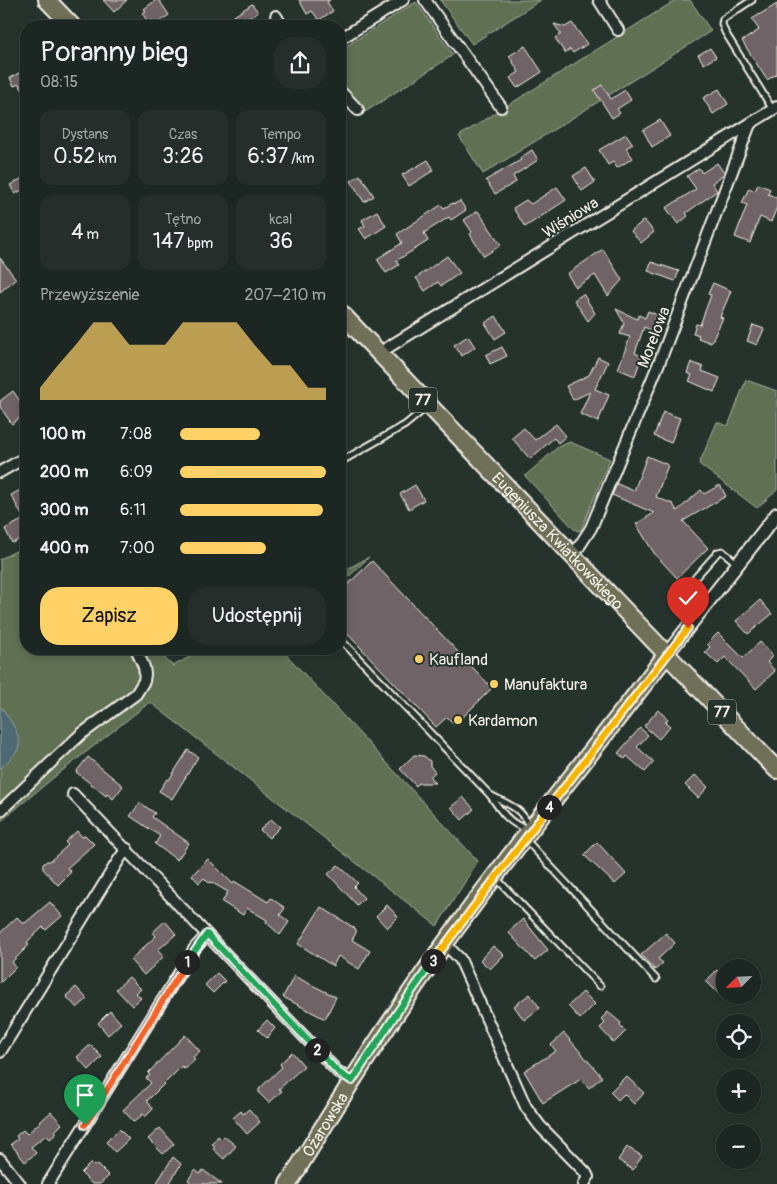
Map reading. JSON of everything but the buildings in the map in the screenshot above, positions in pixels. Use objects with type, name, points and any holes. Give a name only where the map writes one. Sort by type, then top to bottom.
[{"type":"main road","points":[[47,0],[66,20]]},
{"type":"main road","name":"Eugeniusza Kwiatkowskiego","points":[[346,318],[777,770]]},
{"type":"main road","name":"Ożarowska","points":[[288,1184],[352,1081],[445,944],[527,834],[667,654]]},
{"type":"street","points":[[346,35],[403,0]]},
{"type":"street","points":[[425,0],[501,107]]},
{"type":"street","points":[[599,0],[618,30]]},
{"type":"street","points":[[276,16],[278,20]]},
{"type":"street","points":[[346,97],[358,110]]},
{"type":"street","name":"Wiśniowa","points":[[379,353],[775,108]]},
{"type":"street","name":"Morelowa","points":[[573,556],[591,528],[657,367],[750,124]]},
{"type":"street","points":[[0,472],[20,460]]},
{"type":"street","name":"Ożarowska","points":[[667,654],[777,514]]},
{"type":"street","points":[[0,810],[80,735],[136,694],[144,681],[145,674],[139,655]]},
{"type":"street","points":[[74,794],[338,1072],[352,1081]]},
{"type":"street","points":[[0,1052],[127,849]]},
{"type":"street","points":[[48,1184],[195,948],[207,934]]},
{"type":"street","points":[[445,944],[460,959],[526,1107],[540,1126],[586,1173],[588,1177],[584,1184]]},
{"type":"street","points":[[0,1159],[20,1184]]},
{"type":"lane","points":[[752,0],[723,19],[722,24],[725,32],[775,108]]},
{"type":"lane","points":[[346,459],[405,425],[428,406]]},
{"type":"lane","points":[[702,610],[686,594],[686,588],[718,552],[722,551],[738,564]]},
{"type":"lane","points":[[346,645],[490,795],[510,820],[527,834],[656,979]]},
{"type":"lane","points":[[490,795],[518,810],[524,816],[527,834]]},
{"type":"lane","points":[[495,877],[600,986]]},
{"type":"green space","points":[[440,0],[541,0],[472,44]]},
{"type":"green space","points":[[676,0],[690,0],[711,31],[483,174],[459,136]]},
{"type":"green space","points":[[416,2],[453,55],[365,112],[346,90],[346,46]]},
{"type":"green space","points":[[746,380],[777,391],[777,490],[757,508],[699,464],[717,422],[728,426]]},
{"type":"green space","points":[[570,442],[610,459],[581,530],[578,531],[525,476],[558,447]]},
{"type":"green space","points":[[20,549],[20,655],[161,655],[173,666],[193,655],[287,655],[478,861],[437,926],[150,702],[0,822],[0,559]]},
{"type":"green space","points":[[369,557],[346,579],[346,570]]},
{"type":"water","points":[[0,708],[3,709],[18,735],[19,746],[17,751],[0,769]]},
{"type":"place","name":"Kaufland","points":[[419,659]]},
{"type":"place","name":"Manufaktura","points":[[494,684]]},
{"type":"place","name":"Kardamon","points":[[458,720]]},
{"type":"route","points":[[85,1125],[195,948],[207,934],[338,1072],[352,1081],[445,944],[530,830],[688,628]]}]
